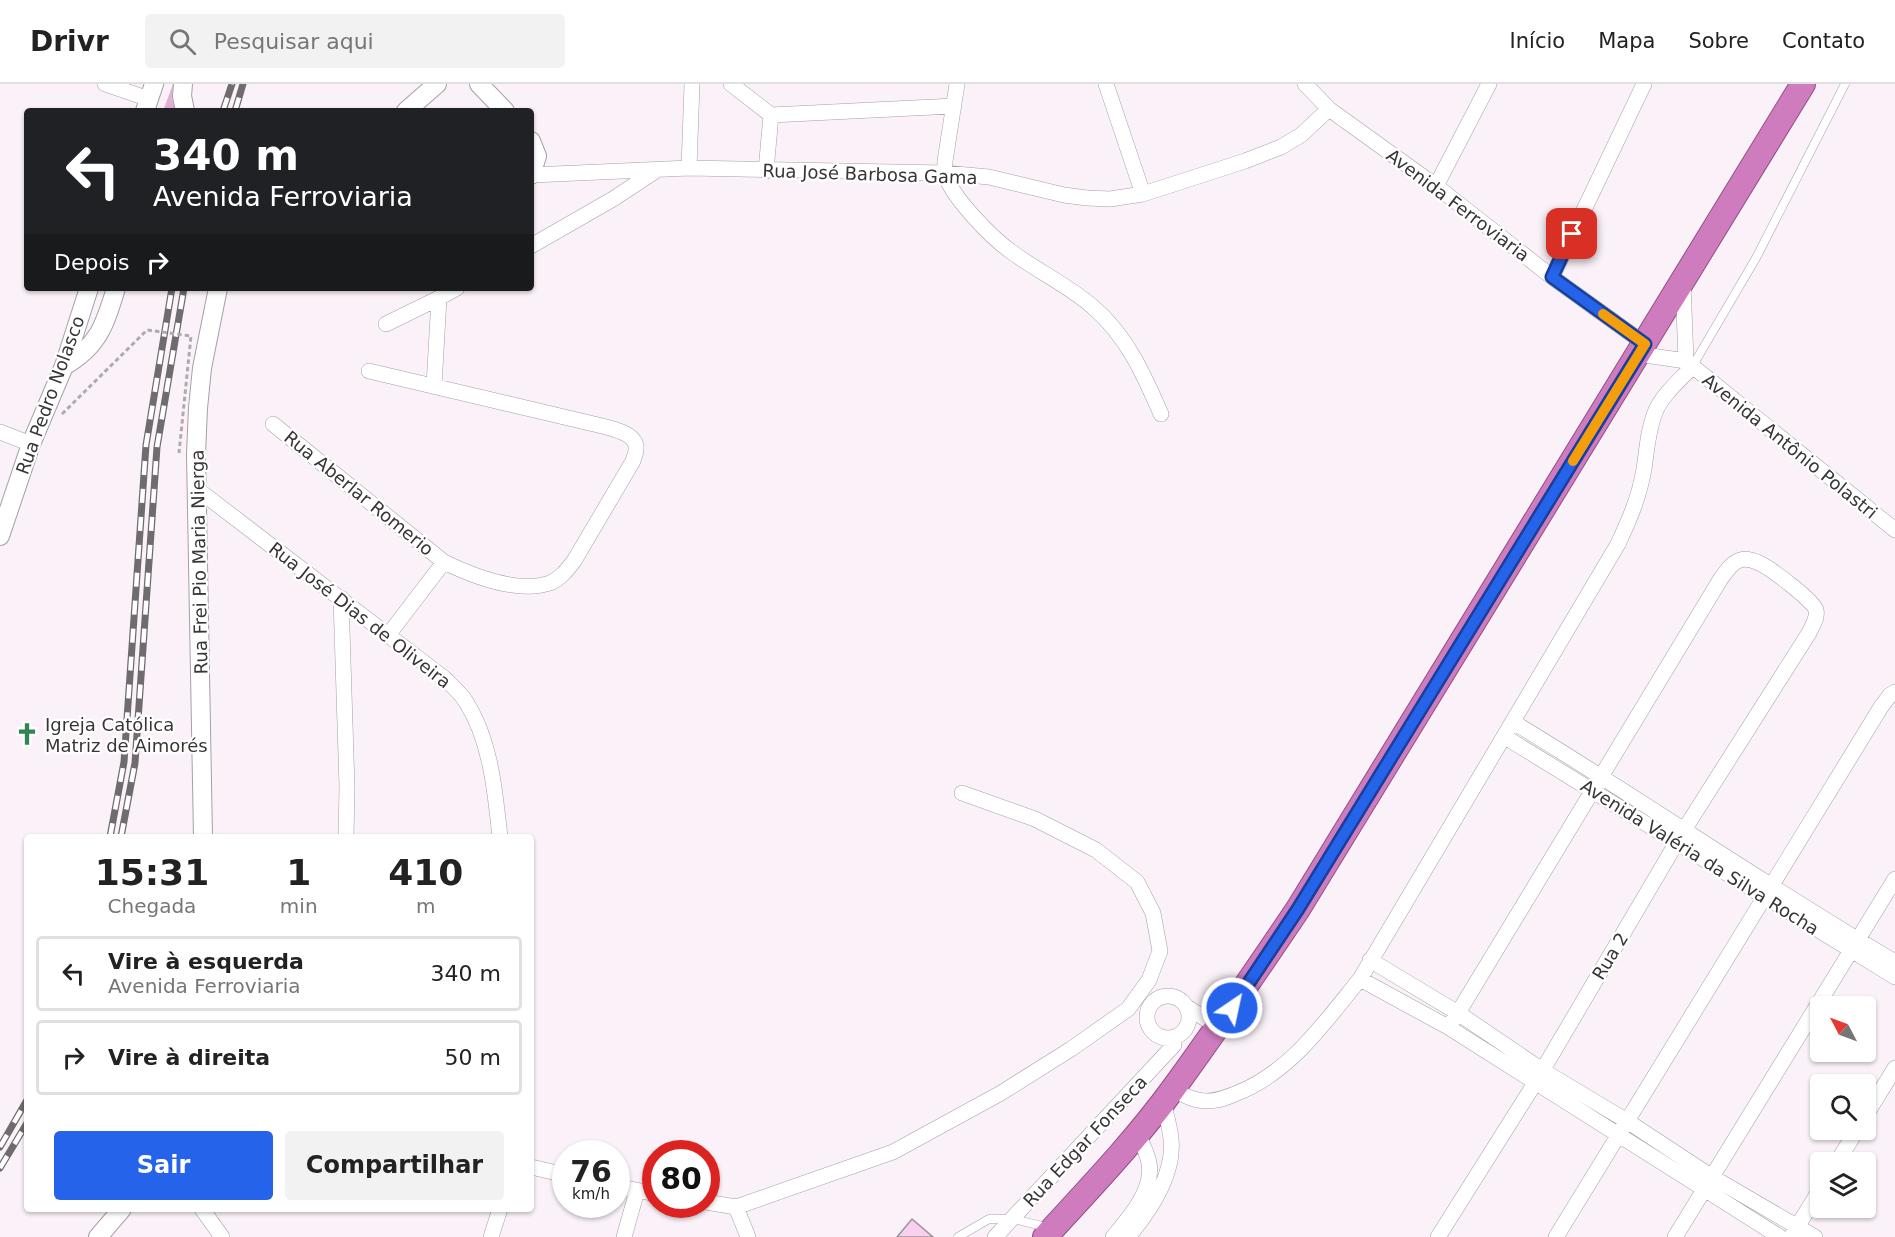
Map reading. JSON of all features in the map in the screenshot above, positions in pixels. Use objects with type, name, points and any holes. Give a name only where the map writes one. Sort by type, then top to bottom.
[{"type":"highway","points":[[1049,1233],[1168,1096],[1298,909],[1803,84]]},
{"type":"street","points":[[105,84],[149,98]]},
{"type":"street","points":[[183,84],[184,108]]},
{"type":"street","points":[[412,105],[437,84]]},
{"type":"street","points":[[479,84],[502,108]]},
{"type":"street","points":[[688,168],[692,84]]},
{"type":"street","points":[[731,84],[771,115],[954,105]]},
{"type":"street","points":[[957,84],[946,151],[945,173],[951,188],[963,205],[1012,253],[1053,277],[1094,307],[1120,335],[1143,373],[1161,414]]},
{"type":"street","points":[[1106,84],[1143,194]]},
{"type":"street","name":"Avenida Ferroviaria","points":[[1305,84],[1329,109],[1436,186],[1641,349]]},
{"type":"street","points":[[1436,186],[1489,84]]},
{"type":"street","points":[[1552,277],[1644,84]]},
{"type":"street","name":"Rua José Barbosa Gama","points":[[534,175],[688,168],[945,173],[989,177],[1064,195],[1110,199],[1143,194],[1281,147],[1301,135],[1329,109]]},
{"type":"street","points":[[766,171],[771,115]]},
{"type":"street","name":"Rua José Barbosa Gama","points":[[534,148],[537,156],[534,166]]},
{"type":"street","points":[[534,244],[613,199],[657,170]]},
{"type":"street","points":[[1128,1237],[1157,1195],[1169,1163],[1172,1140],[1168,1096],[1199,1101],[1220,1100],[1245,1090],[1279,1070],[1305,1045],[1360,979],[1618,544],[1636,506],[1649,433],[1656,409],[1689,364],[1683,280]]},
{"type":"street","name":"Rua Pedro Nolasco","points":[[0,536],[32,444],[64,366],[88,291]]},
{"type":"street","points":[[64,366],[86,351],[100,333],[116,291]]},
{"type":"street","name":"Rua Frei Pio Maria Nierga","points":[[203,834],[197,489],[198,408],[202,368],[217,291]]},
{"type":"street","points":[[386,324],[452,291]]},
{"type":"street","points":[[369,371],[434,386],[439,298]]},
{"type":"street","points":[[1641,349],[1689,364]]},
{"type":"street","name":"Avenida Antônio Polastri","points":[[1689,364],[1894,524]]},
{"type":"street","name":"Rua Aberlar Romerio","points":[[273,424],[444,562],[470,575],[504,584],[534,586],[551,583],[562,575],[574,561],[633,461],[636,446],[634,441],[615,430],[434,386]]},
{"type":"street","points":[[0,432],[32,444]]},
{"type":"street","name":"Rua José Dias de Oliveira","points":[[197,489],[389,634],[444,678],[465,700],[481,730],[493,780],[500,834]]},
{"type":"street","name":"Rua 2","points":[[1438,1237],[1539,1077],[1681,836],[1809,633],[1816,611],[1811,602],[1761,563],[1740,560],[1731,566],[1720,580],[1602,776]]},
{"type":"street","points":[[389,634],[444,562]]},
{"type":"street","points":[[340,598],[347,787],[346,834]]},
{"type":"street","points":[[1556,1237],[1881,706],[1895,692]]},
{"type":"street","name":"Avenida Valéria da Silva Rocha","points":[[1513,722],[1602,776],[1681,836],[1855,946],[1895,977]]},
{"type":"street","name":"Avenida Valéria da Silva Rocha","points":[[1505,737],[1593,791],[1681,836]]},
{"type":"street","points":[[1448,1027],[1602,776]]},
{"type":"street","points":[[720,1204],[736,1207],[893,1152],[1001,1093],[1071,1049],[1128,1009],[1149,980],[1160,951],[1153,913],[1137,882],[1096,850],[1035,819],[962,793]]},
{"type":"street","points":[[1675,1237],[1895,879]]},
{"type":"street","name":"Avenida Valéria da Silva Rocha","points":[[1855,946],[1895,962]]},
{"type":"street","points":[[1370,960],[1458,1013],[1618,1135],[1794,1231],[1815,1237]]},
{"type":"street","points":[[1360,979],[1539,1077],[1627,1121],[1780,1237]]},
{"type":"street","points":[[1149,980],[1218,1027]]},
{"type":"street","points":[[1148,1025],[1147,1018],[1152,1004],[1164,996],[1171,996]]},
{"type":"street","points":[[1169,1041],[1178,1036],[1187,1026],[1189,1013],[1187,1007]]},
{"type":"street","points":[[1128,1009],[1158,1036],[1195,1058]]},
{"type":"street","name":"Rua Edgar Fonseca","points":[[995,1237],[1169,1041]]},
{"type":"street","points":[[1876,1099],[1895,1068]]},
{"type":"street","points":[[1113,1237],[1139,1202],[1148,1183],[1150,1165],[1137,1133]]},
{"type":"street","points":[[534,1168],[552,1172]]},
{"type":"street","points":[[630,1189],[642,1192]]},
{"type":"street","points":[[624,1237],[637,1191]]},
{"type":"street","points":[[1794,1231],[1810,1206]]},
{"type":"street","points":[[736,1207],[748,1237]]},
{"type":"street","points":[[98,1237],[119,1212]]},
{"type":"street","points":[[204,1212],[222,1237]]},
{"type":"street","points":[[491,1237],[499,1212]]},
{"type":"lane","points":[[1689,364],[1756,258],[1845,84]]},
{"type":"lane","points":[[958,1237],[989,1219],[1013,1219],[1049,1233]]},
{"type":"path","points":[[62,414],[147,330],[191,336],[179,453]]},
{"type":"shaded area","points":[[173,84],[172,99],[175,108],[164,108]]},
{"type":"building","points":[[912,1219],[933,1237],[897,1237]]},
{"type":"railway","points":[[224,108],[232,84]]},
{"type":"railway","points":[[236,108],[243,84]]},
{"type":"railway","points":[[111,834],[124,762],[146,445],[172,291]]},
{"type":"railway","points":[[122,834],[135,763],[157,447],[183,291]]},
{"type":"railway","points":[[0,1147],[24,1105]]},
{"type":"railway","points":[[0,1168],[24,1128]]},
{"type":"slow traffic","points":[[1573,461],[1645,344],[1603,314]]},
{"type":"place","name":"Igreja Católica Matriz de Aimorés","points":[[27,734]]},
{"type":"route","points":[[1232,1008],[1298,909],[1645,344],[1552,277],[1572,234]]}]
